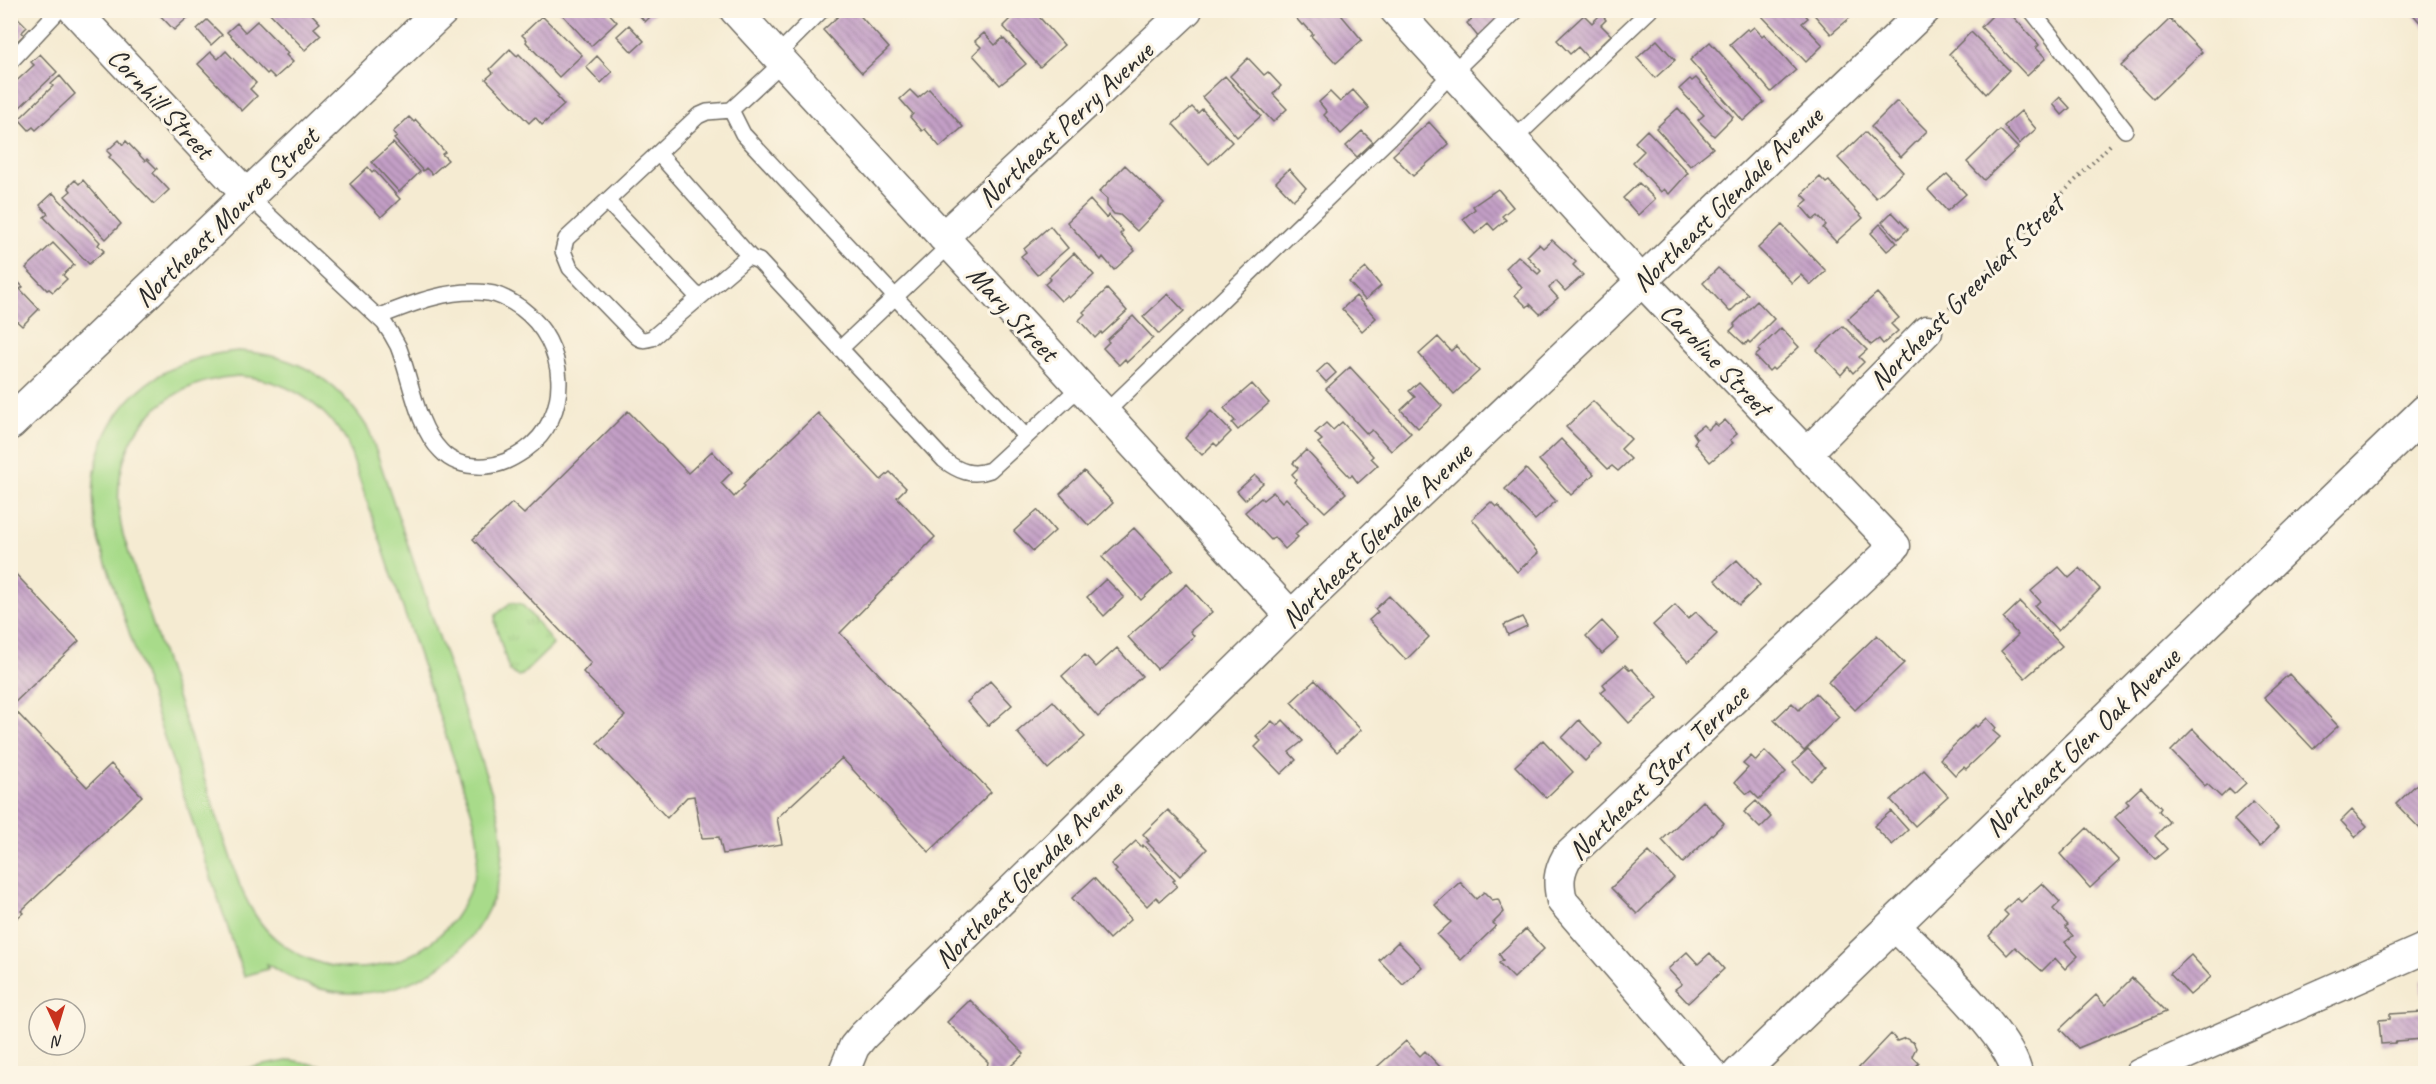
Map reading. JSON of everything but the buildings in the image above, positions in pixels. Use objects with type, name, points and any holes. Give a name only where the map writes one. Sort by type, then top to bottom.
[{"type":"street","name":"Cornhill Street","points":[[74,10],[248,196]]},
{"type":"street","name":"Northeast Monroe Street","points":[[10,423],[442,10]]},
{"type":"street","name":"Mary Street","points":[[735,10],[1291,616]]},
{"type":"street","name":"Northeast Perry Avenue","points":[[946,241],[1187,10]]},
{"type":"street","name":"Caroline Street","points":[[1395,10],[1641,280],[1895,546]]},
{"type":"street","name":"Northeast Glendale Avenue","points":[[843,1074],[854,1047],[863,1036],[1291,616],[1925,10]]},
{"type":"street","name":"Northeast Greenleaf Street","points":[[1806,454],[1927,331]]},
{"type":"street","name":"Northeast Glen Oak Avenue","points":[[1740,1074],[2426,411]]},
{"type":"street","name":"Northeast Starr Terrace","points":[[1712,1074],[1562,901],[1558,884],[1560,869],[1567,857],[1895,546]]},
{"type":"street","points":[[1893,924],[1992,1029],[2009,1050],[2017,1074]]},
{"type":"street","points":[[2140,1074],[2426,948]]},
{"type":"lane","points":[[10,62],[58,10]]},
{"type":"lane","points":[[751,258],[741,262],[652,338],[640,340],[570,268],[563,251],[567,239],[698,116],[707,112],[731,110],[822,10]]},
{"type":"lane","points":[[1105,413],[1400,128],[1517,10]]},
{"type":"lane","points":[[1513,140],[1650,10]]},
{"type":"lane","points":[[2031,10],[2125,130]]},
{"type":"lane","points":[[731,110],[743,134],[1026,437]]},
{"type":"lane","points":[[658,153],[751,258],[759,261],[954,468],[973,473],[990,470],[1081,386]]},
{"type":"lane","points":[[248,196],[384,323],[398,346],[409,383],[431,439],[451,460],[462,465],[492,465],[512,460],[543,435],[554,416],[559,381],[558,364],[554,349],[543,330],[532,316],[510,300],[490,293],[454,293],[413,303],[378,317]]},
{"type":"lane","points":[[607,201],[699,298]]},
{"type":"lane","points":[[840,349],[896,296],[946,241]]},
{"type":"path","name":"Northeast Greenleaf Street","points":[[1927,331],[2125,130]]},
{"type":"green space","points":[[238,351],[260,353],[297,364],[329,384],[357,412],[369,430],[495,802],[502,851],[499,880],[489,907],[475,932],[456,953],[434,970],[409,983],[381,991],[352,993],[329,991],[287,976],[267,964],[268,969],[244,976],[99,542],[93,505],[95,470],[104,439],[120,411],[141,388],[168,370],[201,358]],"holes":[[[238,376],[287,387],[314,404],[326,415],[347,442],[476,830],[478,850],[474,878],[464,903],[454,919],[437,938],[416,952],[393,962],[370,967],[345,968],[321,963],[297,954],[270,934],[251,908],[240,886],[123,535],[119,504],[120,476],[128,449],[140,426],[158,407],[181,392],[207,381]]]},
{"type":"green space","points":[[511,602],[523,606],[553,645],[522,675],[517,676],[509,670],[495,623],[496,615]]},
{"type":"green space","points":[[291,1060],[356,1073],[223,1073]]}]
